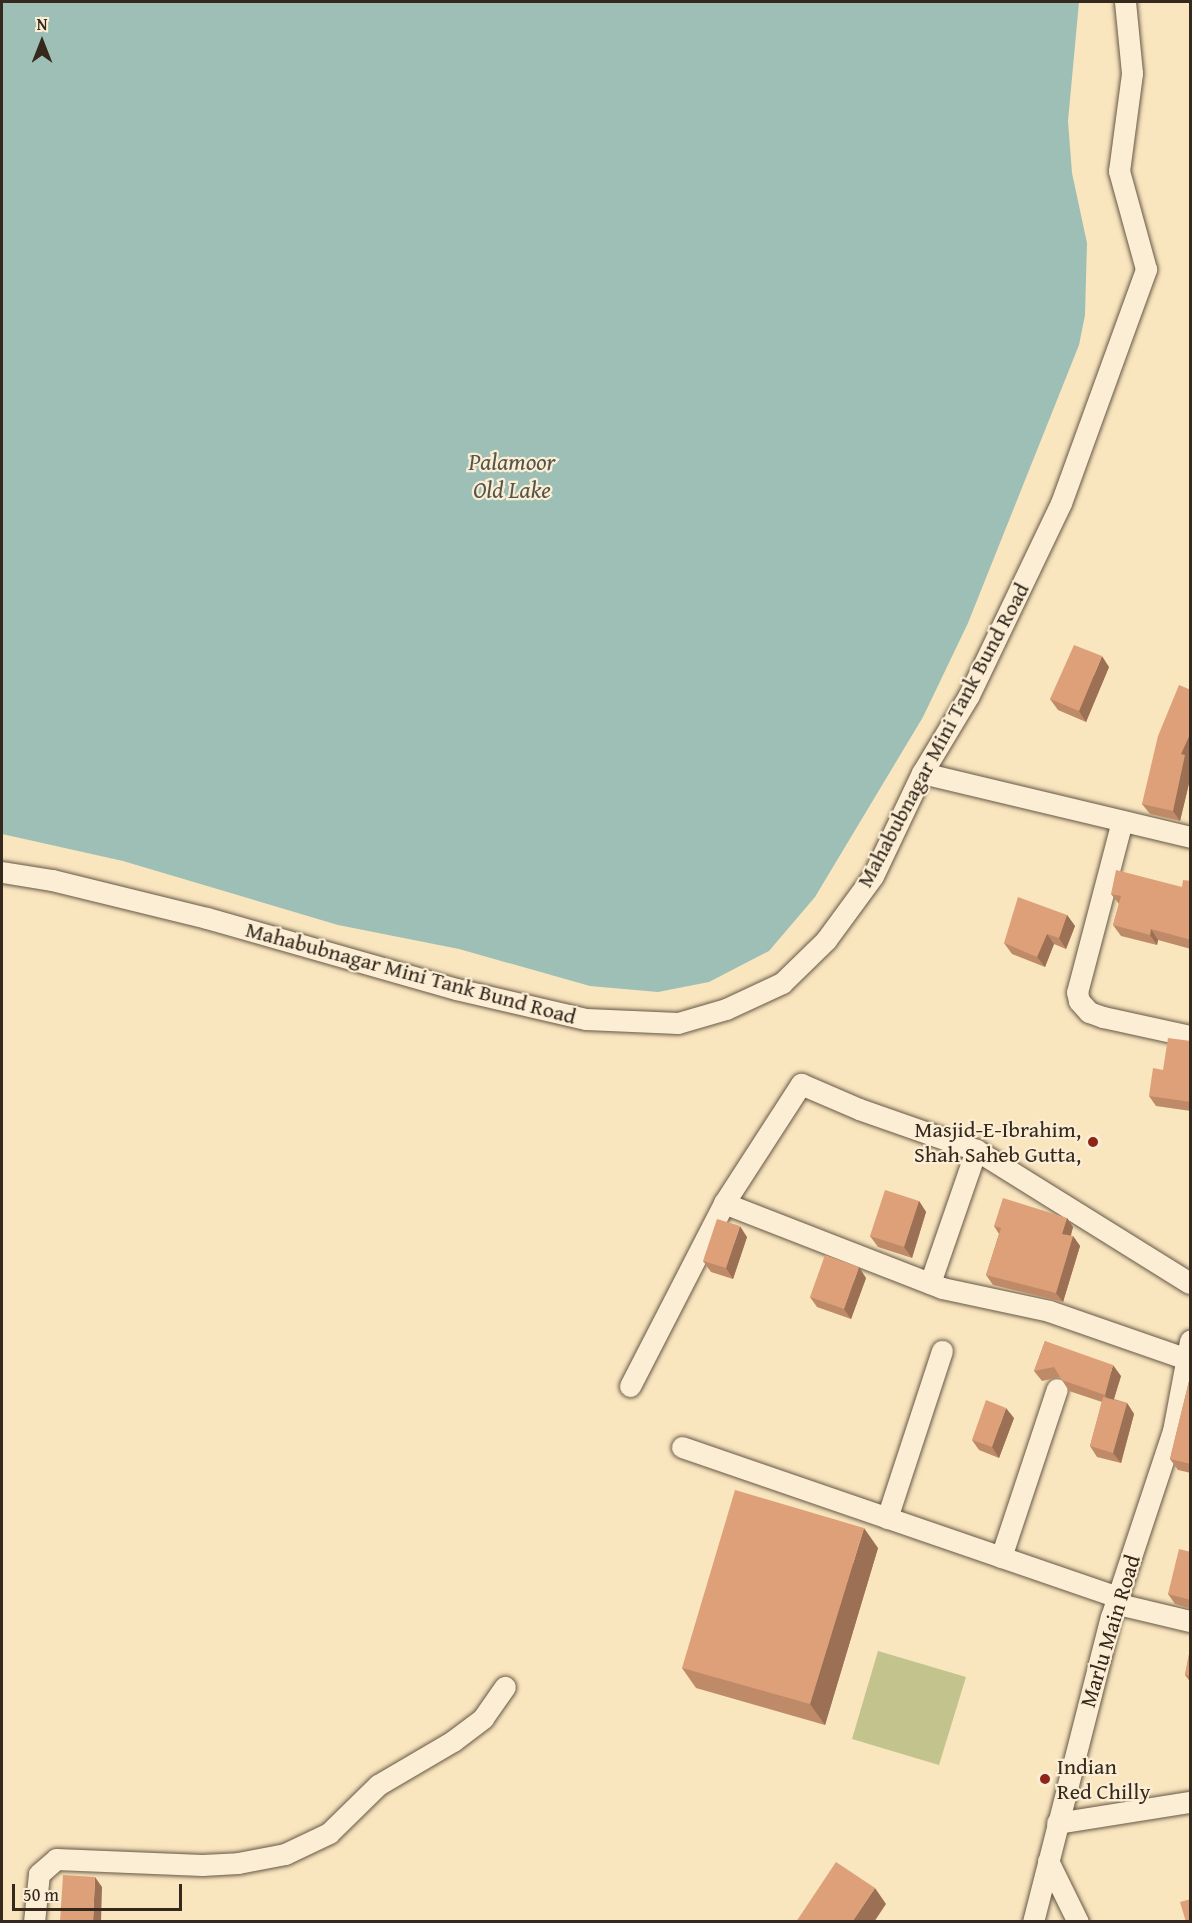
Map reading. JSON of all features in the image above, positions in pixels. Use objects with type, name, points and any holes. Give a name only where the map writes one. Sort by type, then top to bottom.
[{"type":"street","name":"Mahabubnagar Mini Tank Bund Road","points":[[2,872],[52,879],[207,918],[456,990],[586,1019],[678,1023],[726,1009],[782,984],[826,940],[873,876],[922,773],[969,695],[1061,503],[1146,269],[1119,171],[1132,73],[1125,2]]},
{"type":"street","points":[[922,773],[1191,837]]},
{"type":"street","points":[[1122,821],[1077,992],[1079,1001],[1089,1012],[1103,1017],[1191,1036]]},
{"type":"street","points":[[630,1386],[724,1203],[801,1084],[859,1109],[976,1150],[1191,1283]]},
{"type":"street","points":[[930,1283],[976,1150]]},
{"type":"street","points":[[724,1203],[930,1283],[1049,1311],[1189,1350]]},
{"type":"street","name":"Marlu Main Road","points":[[1033,1922],[1088,1697],[1173,1431],[1189,1350]]},
{"type":"street","points":[[887,1518],[942,1351]]},
{"type":"street","points":[[1001,1557],[1057,1389]]},
{"type":"street","points":[[682,1447],[1001,1557],[1119,1601],[1191,1621]]},
{"type":"street","points":[[34,1922],[39,1874],[56,1859],[202,1866],[238,1863],[285,1854],[329,1833],[378,1785],[453,1741],[483,1719],[505,1688]]},
{"type":"street","points":[[1057,1823],[1191,1802]]},
{"type":"street","points":[[1048,1861],[1078,1922]]},
{"type":"green space","points":[[878,1651],[966,1677],[939,1765],[852,1739]]},
{"type":"water","name":"Palamoor Old Lake","points":[[2,2],[1079,2],[1068,121],[1072,173],[1087,243],[1085,315],[1079,345],[968,623],[923,717],[815,897],[769,951],[709,982],[658,992],[590,986],[459,949],[338,925],[123,861],[2,834]]},
{"type":"building","points":[[1074,645],[1102,656],[1079,711],[1050,699]]},
{"type":"building","points":[[1179,685],[1191,690],[1191,732],[1181,754],[1185,755],[1173,811],[1142,804],[1158,736]]},
{"type":"building","points":[[1116,870],[1182,887],[1183,880],[1191,881],[1191,940],[1151,929],[1150,935],[1113,925],[1121,896],[1111,894]]},
{"type":"building","points":[[1018,897],[1067,915],[1059,938],[1047,934],[1037,957],[1004,943]]},
{"type":"building","points":[[1168,1038],[1191,1041],[1191,1102],[1149,1096],[1153,1068],[1163,1070]]},
{"type":"building","points":[[885,1190],[919,1201],[904,1247],[870,1236]]},
{"type":"building","points":[[1003,1198],[1067,1218],[1062,1234],[1073,1236],[1056,1293],[986,1275],[1001,1228],[994,1226]]},
{"type":"building","points":[[717,1219],[740,1226],[726,1268],[703,1261]]},
{"type":"building","points":[[825,1255],[859,1267],[844,1309],[810,1297]]},
{"type":"building","points":[[1045,1341],[1113,1365],[1105,1395],[1062,1380],[1054,1367],[1034,1371]]},
{"type":"building","points":[[1191,1373],[1191,1464],[1170,1459]]},
{"type":"building","points":[[1103,1397],[1127,1403],[1113,1453],[1090,1446]]},
{"type":"building","points":[[986,1400],[1006,1408],[992,1447],[972,1440]]},
{"type":"building","points":[[735,1490],[864,1528],[810,1704],[682,1668]]},
{"type":"building","points":[[1179,1549],[1191,1552],[1191,1600],[1168,1594]]},
{"type":"building","points":[[1191,1644],[1191,1676],[1185,1675]]},
{"type":"building","points":[[836,1862],[875,1888],[852,1922],[796,1922]]},
{"type":"building","points":[[63,1875],[95,1877],[93,1922],[60,1922]]},
{"type":"building","points":[[1191,1899],[1191,1922],[1186,1922],[1180,1902]]},
{"type":"place","name":"Masjid-E-Ibrahim, Shah Saheb Gutta,","points":[[1093,1142]]},
{"type":"place","name":"Indian Red Chilly","points":[[1045,1779]]}]
